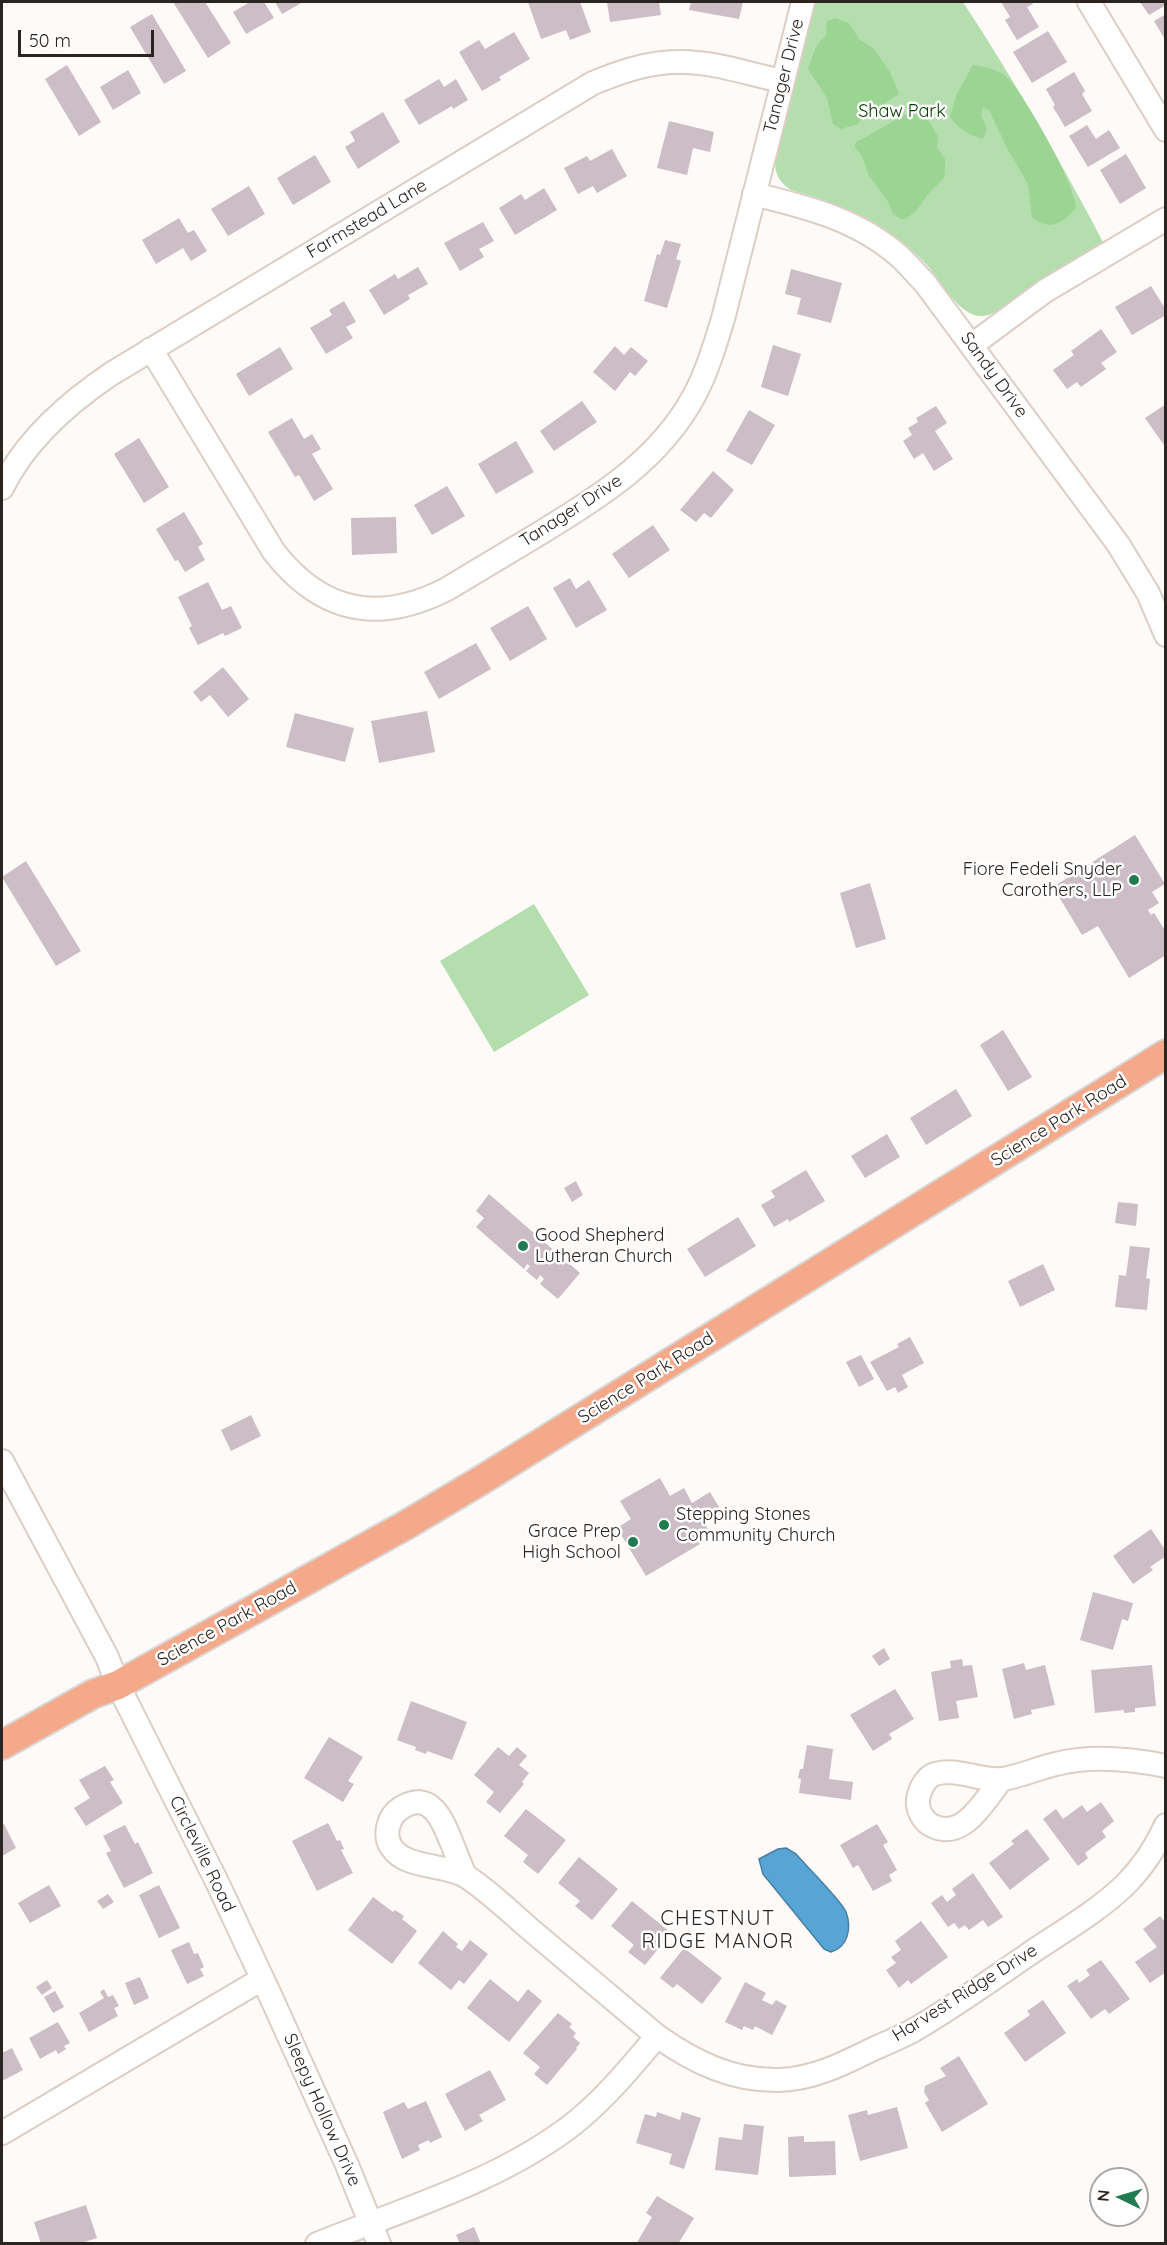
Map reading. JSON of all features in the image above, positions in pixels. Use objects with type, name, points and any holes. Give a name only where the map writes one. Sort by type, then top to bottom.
[{"type":"main road","name":"Science Park Road","points":[[2,1745],[93,1694],[118,1685],[406,1525],[1166,1054]]},
{"type":"street","name":"Tanager Drive","points":[[151,349],[274,552],[289,571],[307,586],[329,599],[353,606],[378,609],[401,607],[423,601],[447,589],[599,496],[624,478],[658,445],[693,397],[711,358],[723,319],[803,2]]},
{"type":"street","points":[[1089,2],[1166,130]]},
{"type":"street","name":"Farmstead Lane","points":[[2,488],[26,451],[56,417],[81,394],[151,349],[593,83],[621,71],[677,62],[704,64],[782,81]]},
{"type":"street","name":"Sandy Drive","points":[[754,194],[838,218],[867,233],[899,255],[925,283],[972,345],[1118,544],[1148,593],[1166,635]]},
{"type":"street","points":[[972,345],[1045,291],[1166,219]]},
{"type":"street","name":"Circleville Road","points":[[2,1461],[107,1657],[118,1685],[218,1884],[262,1979]]},
{"type":"street","points":[[1002,1779],[1059,1763],[1088,1760],[1121,1760],[1166,1766]]},
{"type":"street","name":"Harvest Ridge Drive","points":[[465,1876],[657,2036],[700,2064],[748,2077],[779,2080],[817,2074],[841,2065],[913,2030],[1106,1901],[1141,1867],[1166,1825]]},
{"type":"street","points":[[2,2133],[262,1979]]},
{"type":"street","name":"Sleepy Hollow Drive","points":[[262,1979],[379,2244]]},
{"type":"street","points":[[317,2244],[496,2172],[536,2149],[573,2124],[603,2096],[657,2036]]},
{"type":"green space","name":"Shaw Park","points":[[815,2],[963,2],[1036,121],[1103,242],[996,312],[983,316],[974,315],[958,304],[925,263],[895,236],[846,209],[787,187],[778,177],[775,161]]},
{"type":"green space","points":[[835,18],[849,23],[859,39],[873,48],[890,72],[899,94],[862,118],[858,124],[841,129],[833,124],[827,98],[808,69],[816,47],[826,36],[827,21]]},
{"type":"green space","points":[[973,65],[996,70],[1008,78],[1026,103],[1059,162],[1074,197],[1076,208],[1056,224],[1044,224],[1032,217],[1028,184],[1008,150],[989,110],[983,108],[981,115],[987,129],[983,139],[965,131],[950,117],[956,96]]},
{"type":"green space","points":[[921,111],[938,137],[937,147],[945,159],[945,174],[917,210],[906,219],[901,219],[893,214],[887,200],[868,174],[862,156],[854,146],[857,141],[902,116]]},
{"type":"green space","points":[[534,904],[589,995],[494,1052],[440,961]]},
{"type":"water","points":[[786,1848],[796,1854],[846,1912],[849,1924],[847,1936],[837,1950],[831,1952],[824,1949],[763,1874],[759,1859],[778,1849]]},
{"type":"building","points":[[173,2],[205,2],[231,43],[208,58]]},
{"type":"building","points":[[250,2],[264,2],[274,18],[246,34],[233,12]]},
{"type":"building","points":[[275,2],[303,2],[282,14]]},
{"type":"building","points":[[528,2],[580,2],[591,32],[570,40],[566,30],[541,39]]},
{"type":"building","points":[[607,2],[659,2],[661,15],[610,22]]},
{"type":"building","points":[[691,2],[743,2],[739,19],[689,10]]},
{"type":"building","points":[[1001,2],[1031,2],[1033,4],[1027,7],[1039,27],[1017,40],[1005,20],[1010,17]]},
{"type":"building","points":[[1140,2],[1166,2],[1166,5],[1149,15]]},
{"type":"building","points":[[152,14],[186,71],[164,84],[130,27]]},
{"type":"building","points":[[1166,14],[1166,41],[1154,21]]},
{"type":"building","points":[[1048,31],[1067,62],[1032,83],[1013,52]]},
{"type":"building","points":[[514,32],[530,59],[499,77],[501,80],[482,91],[459,52],[479,40],[485,49]]},
{"type":"building","points":[[67,65],[101,122],[79,136],[45,79]]},
{"type":"building","points":[[128,70],[141,93],[113,110],[100,87]]},
{"type":"building","points":[[1074,72],[1085,91],[1082,94],[1092,111],[1065,127],[1046,89]]},
{"type":"building","points":[[439,79],[444,87],[456,79],[468,100],[453,109],[452,106],[419,125],[404,100]]},
{"type":"building","points":[[383,112],[400,142],[358,169],[345,147],[355,141],[350,132]]},
{"type":"building","points":[[669,121],[714,132],[710,152],[693,148],[687,175],[657,168]]},
{"type":"building","points":[[1087,125],[1096,139],[1109,130],[1120,148],[1088,167],[1069,136]]},
{"type":"building","points":[[612,149],[627,176],[597,193],[593,186],[578,194],[564,168],[587,156],[590,161]]},
{"type":"building","points":[[1126,154],[1146,188],[1120,204],[1100,170]]},
{"type":"building","points":[[315,155],[331,182],[293,205],[277,178]]},
{"type":"building","points":[[249,186],[265,214],[228,236],[211,209]]},
{"type":"building","points":[[544,188],[557,210],[515,235],[499,208],[521,194],[525,200]]},
{"type":"building","points":[[179,218],[188,233],[194,230],[207,251],[191,261],[183,248],[156,264],[142,240]]},
{"type":"building","points":[[483,222],[494,241],[479,249],[484,257],[460,271],[444,243]]},
{"type":"building","points":[[665,240],[681,244],[676,259],[681,261],[667,308],[644,301],[657,254],[660,255]]},
{"type":"building","points":[[418,267],[428,284],[408,295],[410,299],[384,315],[369,290],[395,274],[398,279]]},
{"type":"building","points":[[791,269],[842,283],[831,323],[797,314],[801,298],[785,294]]},
{"type":"building","points":[[1151,286],[1166,310],[1166,315],[1132,335],[1115,307]]},
{"type":"building","points":[[344,301],[356,322],[346,327],[353,338],[326,354],[310,328],[332,315],[329,310]]},
{"type":"building","points":[[1101,329],[1117,352],[1101,363],[1106,369],[1081,387],[1077,382],[1067,389],[1053,370],[1074,355],[1071,351]]},
{"type":"building","points":[[773,345],[801,354],[788,396],[761,387]]},
{"type":"building","points":[[615,346],[624,355],[631,347],[648,361],[635,376],[630,372],[615,391],[593,372]]},
{"type":"building","points":[[280,347],[293,369],[249,396],[236,374]]},
{"type":"building","points":[[582,401],[597,422],[554,451],[540,431]]},
{"type":"building","points":[[1166,404],[1166,448],[1145,418]]},
{"type":"building","points":[[936,406],[947,423],[935,431],[953,459],[934,471],[923,453],[914,459],[903,441],[912,435],[908,428],[918,422],[916,418]]},
{"type":"building","points":[[749,410],[775,425],[752,465],[726,451]]},
{"type":"building","points":[[292,418],[304,439],[312,434],[321,449],[312,454],[333,489],[314,501],[299,475],[295,477],[268,432]]},
{"type":"building","points":[[139,438],[169,487],[144,503],[114,454]]},
{"type":"building","points":[[516,441],[534,472],[496,494],[478,464]]},
{"type":"building","points":[[713,471],[734,490],[711,518],[704,513],[696,522],[680,510]]},
{"type":"building","points":[[447,486],[465,516],[432,535],[414,505]]},
{"type":"building","points":[[184,512],[203,544],[198,547],[205,560],[185,572],[178,560],[175,561],[156,529]]},
{"type":"building","points":[[396,517],[397,553],[352,555],[351,518]]},
{"type":"building","points":[[653,525],[670,550],[629,578],[612,554]]},
{"type":"building","points":[[570,578],[576,589],[589,580],[607,610],[576,628],[553,588]]},
{"type":"building","points":[[208,582],[222,610],[231,606],[242,628],[225,636],[223,633],[198,645],[178,597]]},
{"type":"building","points":[[528,606],[547,639],[510,661],[490,628]]},
{"type":"building","points":[[476,643],[491,669],[439,699],[424,672]]},
{"type":"building","points":[[223,667],[249,699],[228,717],[210,695],[201,702],[193,692]]},
{"type":"building","points":[[427,711],[435,752],[379,763],[371,721]]},
{"type":"building","points":[[295,713],[354,728],[345,762],[286,747]]},
{"type":"building","points":[[1135,835],[1165,884],[1152,892],[1159,903],[1148,910],[1151,915],[1154,913],[1166,932],[1166,955],[1129,978],[1098,926],[1082,935],[1053,887]]},
{"type":"building","points":[[26,861],[81,951],[56,966],[2,877]]},
{"type":"building","points":[[870,883],[886,939],[856,948],[840,893]]},
{"type":"building","points":[[1003,1030],[1032,1077],[1008,1091],[980,1045]]},
{"type":"building","points":[[956,1089],[972,1116],[926,1145],[910,1118]]},
{"type":"building","points":[[887,1134],[900,1157],[865,1178],[851,1156]]},
{"type":"building","points":[[806,1170],[825,1201],[789,1222],[788,1219],[774,1227],[761,1205],[775,1197],[771,1191]]},
{"type":"building","points":[[576,1181],[583,1195],[572,1202],[564,1188]]},
{"type":"building","name":"Good Shepherd Lutheran Church","points":[[489,1194],[580,1273],[558,1299],[540,1284],[544,1279],[540,1275],[537,1280],[526,1271],[530,1266],[527,1264],[524,1269],[476,1227],[484,1218],[476,1211]]},
{"type":"building","points":[[1118,1202],[1138,1204],[1136,1226],[1115,1223]]},
{"type":"building","points":[[738,1217],[756,1246],[705,1277],[687,1249]]},
{"type":"building","points":[[1130,1246],[1150,1248],[1146,1278],[1150,1279],[1147,1310],[1115,1307],[1119,1275],[1126,1276]]},
{"type":"building","points":[[1043,1264],[1055,1290],[1020,1307],[1008,1281]]},
{"type":"building","points":[[910,1337],[924,1363],[902,1375],[908,1387],[898,1393],[895,1387],[887,1391],[870,1362],[899,1347],[897,1344]]},
{"type":"building","points":[[861,1355],[874,1379],[859,1387],[846,1362]]},
{"type":"building","points":[[251,1415],[261,1436],[231,1451],[221,1430]]},
{"type":"building","name":"Stepping Stones Community Church","points":[[660,1478],[670,1496],[684,1488],[692,1503],[710,1492],[722,1512],[704,1522],[712,1537],[646,1576],[617,1528],[631,1519],[620,1501]]},
{"type":"building","points":[[1151,1529],[1166,1551],[1166,1556],[1150,1567],[1153,1570],[1133,1584],[1113,1556]]},
{"type":"building","points":[[1093,1592],[1133,1603],[1128,1621],[1122,1619],[1113,1650],[1080,1640]]},
{"type":"building","points":[[884,1648],[890,1659],[879,1666],[872,1656]]},
{"type":"building","points":[[962,1659],[963,1666],[972,1665],[978,1697],[956,1701],[959,1718],[939,1721],[931,1672],[951,1668],[950,1661]]},
{"type":"building","points":[[1024,1663],[1026,1670],[1045,1665],[1055,1705],[1031,1710],[1032,1714],[1014,1719],[1002,1669]]},
{"type":"building","points":[[1152,1665],[1156,1706],[1135,1708],[1135,1712],[1124,1713],[1124,1710],[1095,1713],[1091,1670]]},
{"type":"building","points":[[895,1689],[914,1719],[889,1734],[892,1739],[873,1751],[850,1715]]},
{"type":"building","points":[[411,1701],[467,1722],[452,1760],[427,1751],[426,1754],[415,1750],[416,1747],[397,1740]]},
{"type":"building","points":[[329,1737],[363,1757],[348,1781],[354,1784],[343,1802],[304,1778]]},
{"type":"building","points":[[807,1745],[833,1749],[829,1779],[853,1782],[851,1800],[799,1793],[801,1779],[798,1778],[800,1769],[803,1769]]},
{"type":"building","points":[[498,1747],[509,1756],[517,1747],[527,1756],[519,1765],[529,1773],[522,1782],[524,1784],[500,1813],[486,1802],[494,1792],[474,1775]]},
{"type":"building","points":[[105,1766],[114,1780],[110,1782],[123,1803],[86,1826],[74,1808],[90,1798],[79,1780]]},
{"type":"building","points":[[1101,1802],[1114,1821],[1102,1831],[1106,1837],[1085,1853],[1088,1858],[1078,1866],[1043,1819],[1056,1809],[1063,1819],[1082,1805],[1087,1812]]},
{"type":"building","points":[[526,1809],[566,1840],[538,1874],[523,1862],[528,1855],[504,1836]]},
{"type":"building","points":[[328,1823],[337,1841],[340,1840],[344,1849],[341,1850],[353,1873],[317,1891],[292,1841]]},
{"type":"building","points":[[4,1824],[16,1848],[2,1856],[2,1825]]},
{"type":"building","points":[[877,1824],[888,1842],[883,1845],[897,1870],[889,1875],[892,1881],[873,1891],[858,1865],[853,1868],[840,1845]]},
{"type":"building","points":[[125,1825],[135,1844],[138,1842],[153,1873],[124,1888],[106,1853],[111,1851],[103,1836]]},
{"type":"building","points":[[1027,1829],[1050,1859],[1010,1890],[989,1863],[1014,1844],[1011,1841]]},
{"type":"building","points":[[579,1857],[618,1889],[592,1920],[575,1906],[580,1901],[558,1883]]},
{"type":"building","points":[[973,1873],[1003,1917],[988,1927],[983,1920],[969,1930],[965,1925],[959,1929],[954,1923],[948,1927],[931,1903],[942,1895],[947,1902],[956,1895],[952,1889]]},
{"type":"building","points":[[49,1885],[61,1906],[30,1923],[18,1903]]},
{"type":"building","points":[[159,1885],[180,1928],[159,1938],[139,1895]]},
{"type":"building","points":[[108,1894],[114,1902],[103,1909],[97,1901]]},
{"type":"building","points":[[373,1897],[393,1912],[395,1910],[404,1916],[402,1919],[417,1931],[392,1964],[348,1930]]},
{"type":"building","points":[[632,1901],[671,1933],[645,1965],[628,1952],[634,1945],[611,1926]]},
{"type":"building","points":[[1160,1916],[1166,1923],[1166,1972],[1150,1983],[1135,1962],[1157,1947],[1143,1929]]},
{"type":"building","points":[[921,1921],[948,1957],[911,1984],[908,1980],[899,1988],[886,1970],[896,1963],[891,1957],[901,1950],[895,1941]]},
{"type":"building","points":[[443,1931],[458,1944],[456,1947],[462,1951],[470,1940],[488,1954],[464,1984],[459,1980],[451,1990],[418,1963]]},
{"type":"building","points":[[189,1942],[194,1954],[198,1953],[204,1967],[200,1969],[204,1976],[187,1984],[171,1950]]},
{"type":"building","points":[[684,1948],[722,1978],[702,2004],[677,1984],[673,1988],[660,1978]]},
{"type":"building","points":[[1101,1960],[1130,1999],[1109,2014],[1105,2009],[1091,2019],[1067,1986],[1077,1979],[1079,1983],[1090,1975],[1086,1970]]},
{"type":"building","points":[[140,1977],[149,1998],[134,2005],[125,1983]]},
{"type":"building","points":[[490,1979],[518,2002],[528,1989],[542,2001],[509,2042],[467,2008]]},
{"type":"building","points":[[47,1980],[52,1988],[42,1995],[36,1987]]},
{"type":"building","points":[[745,1982],[766,1993],[762,2000],[772,2005],[776,2000],[787,2006],[772,2035],[755,2026],[753,2030],[744,2026],[742,2030],[725,2022]]},
{"type":"building","points":[[104,1989],[108,1997],[113,1995],[119,2006],[114,2008],[118,2016],[89,2032],[79,2013],[104,1998],[100,1992]]},
{"type":"building","points":[[55,1991],[64,2007],[53,2013],[44,1997]]},
{"type":"building","points":[[1043,2000],[1066,2033],[1025,2062],[1004,2033],[1030,2015],[1027,2011]]},
{"type":"building","points":[[558,2013],[572,2024],[569,2027],[576,2033],[573,2037],[580,2043],[547,2085],[534,2074],[540,2067],[523,2053]]},
{"type":"building","points":[[58,2022],[70,2043],[64,2046],[66,2049],[58,2054],[56,2050],[40,2059],[29,2038]]},
{"type":"building","points":[[12,2048],[23,2070],[2,2081],[2,2053]]},
{"type":"building","points":[[959,2056],[988,2104],[942,2132],[925,2103],[929,2100],[924,2092],[925,2086],[946,2076],[940,2068]]},
{"type":"building","points":[[490,2070],[506,2100],[479,2115],[483,2121],[465,2131],[445,2094]]},
{"type":"building","points":[[426,2101],[442,2137],[430,2143],[429,2140],[418,2145],[420,2150],[402,2159],[383,2112],[404,2102],[408,2109]]},
{"type":"building","points":[[897,2107],[908,2148],[860,2161],[848,2115],[867,2110],[868,2115]]},
{"type":"building","points":[[657,2112],[680,2120],[682,2112],[701,2118],[684,2169],[669,2164],[672,2154],[636,2143],[645,2114],[656,2117]]},
{"type":"building","points":[[744,2124],[764,2126],[758,2175],[715,2170],[719,2137],[742,2140]]},
{"type":"building","points":[[804,2136],[804,2142],[835,2141],[836,2175],[789,2177],[788,2137]]},
{"type":"building","points":[[657,2196],[694,2218],[678,2244],[636,2244],[652,2217],[646,2213]]},
{"type":"building","points":[[86,2205],[97,2238],[78,2244],[41,2244],[34,2222]]},
{"type":"building","points":[[474,2227],[481,2244],[460,2244],[456,2235]]},
{"type":"place","name":"Fiore Fedeli Snyder Carothers, LLP","points":[[1134,880]]},
{"type":"place","name":"Good Shepherd Lutheran Church","points":[[523,1246]]},
{"type":"place","name":"Stepping Stones Community Church","points":[[664,1525]]},
{"type":"place","name":"Grace Prep High School","points":[[633,1542]]},
{"type":"district","name":"CHESTNUT RIDGE MANOR","points":[[718,1930]]}]
